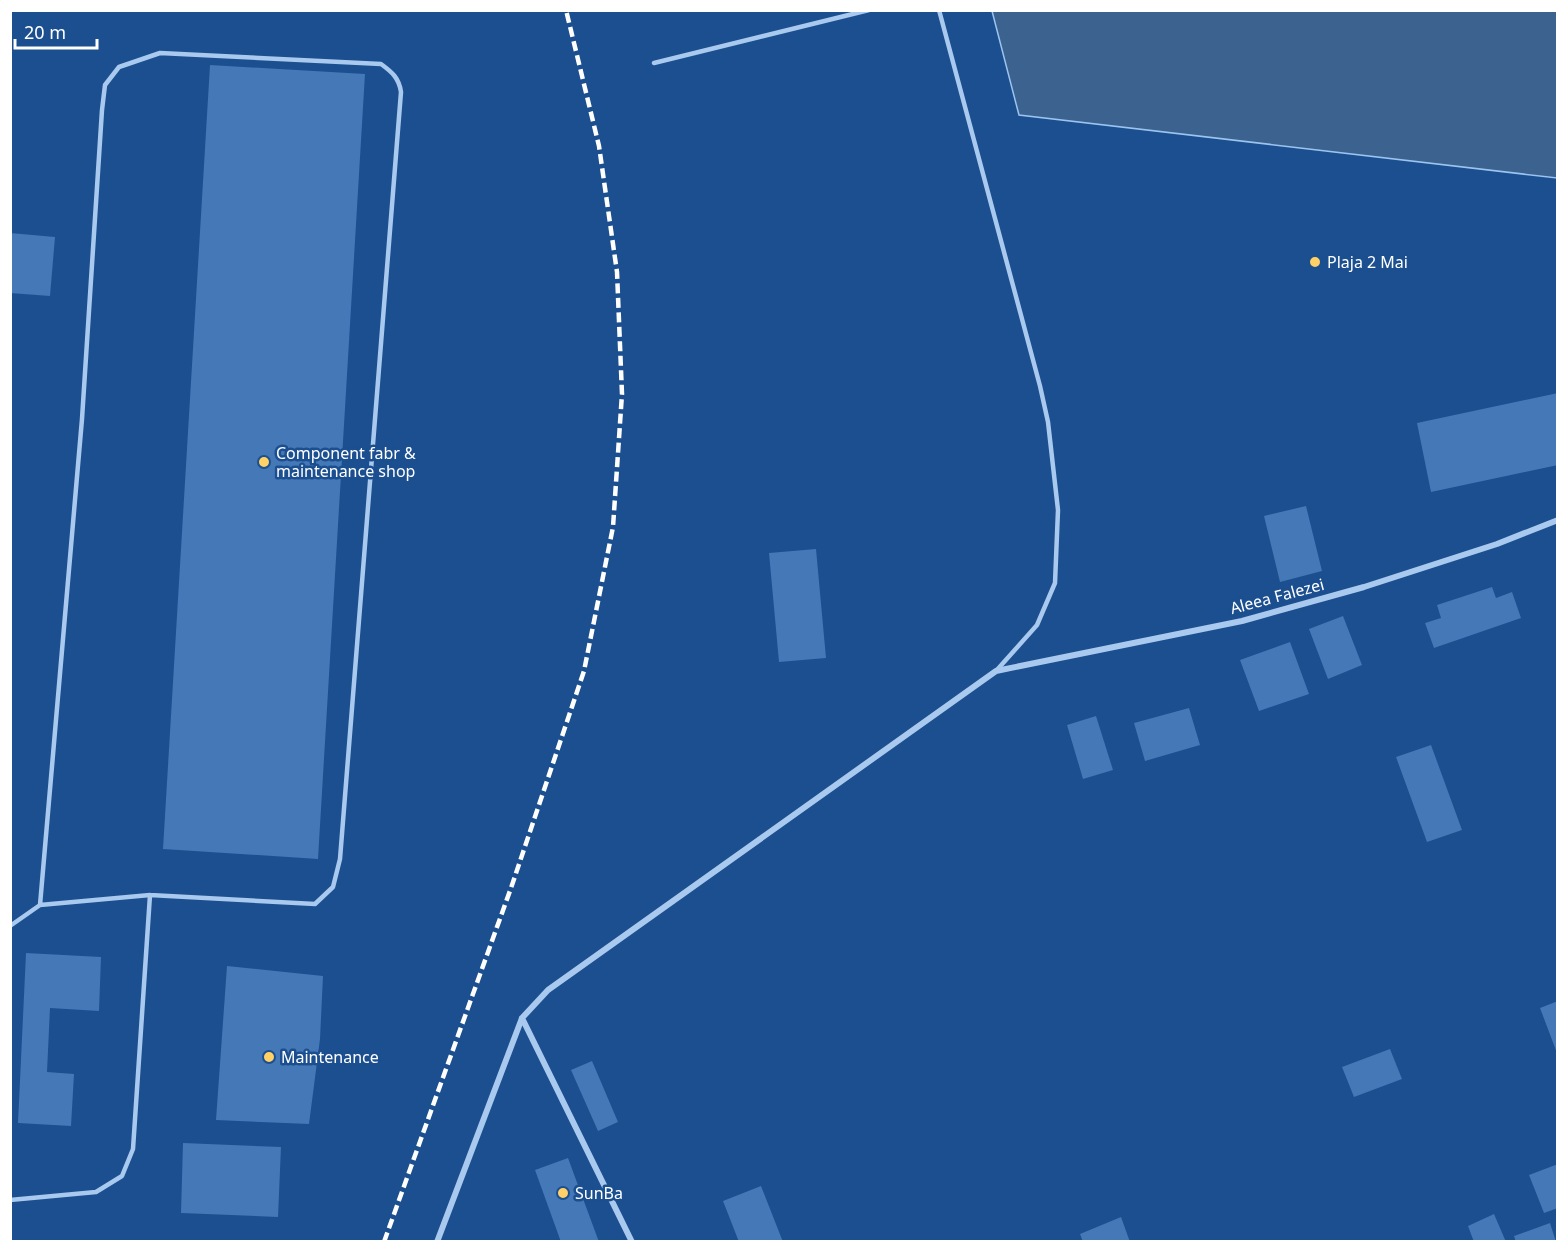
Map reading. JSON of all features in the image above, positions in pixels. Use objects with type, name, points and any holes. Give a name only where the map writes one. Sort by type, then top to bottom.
[{"type":"street","name":"Aleea Falezei","points":[[996,671],[1242,621],[1486,548],[1557,520]]},
{"type":"street","points":[[436,1242],[522,1018],[548,990],[996,671]]},
{"type":"street","points":[[522,1018],[632,1242]]},
{"type":"lane","points":[[654,63],[869,10]]},
{"type":"lane","points":[[939,10],[1040,386],[1048,422],[1058,510],[1055,583],[1037,625],[996,671]]},
{"type":"lane","points":[[10,926],[40,905],[150,895],[315,904],[333,887],[341,847],[401,92],[395,74],[381,64],[159,52],[119,67],[105,85],[81,431],[40,905]]},
{"type":"lane","points":[[10,1200],[96,1192],[122,1176],[133,1149],[150,895]]},
{"type":"water","points":[[992,11],[1557,11],[1557,178],[1019,115]]},
{"type":"building","name":"Component fabr & maintenance shop","points":[[210,65],[365,74],[318,859],[163,849]]},
{"type":"building","points":[[10,233],[55,237],[50,296],[10,293]]},
{"type":"building","points":[[1558,393],[1558,465],[1431,492],[1417,423]]},
{"type":"building","points":[[1306,506],[1322,571],[1280,582],[1264,516]]},
{"type":"building","points":[[816,549],[826,658],[779,662],[769,553]]},
{"type":"building","points":[[1492,587],[1496,598],[1512,592],[1521,618],[1434,648],[1425,623],[1441,618],[1437,605]]},
{"type":"building","points":[[1343,616],[1362,665],[1328,679],[1309,629]]},
{"type":"building","points":[[1290,642],[1309,694],[1259,711],[1240,660]]},
{"type":"building","points":[[1189,708],[1200,745],[1145,761],[1134,723]]},
{"type":"building","points":[[1096,716],[1113,770],[1083,779],[1067,725]]},
{"type":"building","points":[[1431,745],[1462,830],[1427,842],[1396,757]]},
{"type":"building","points":[[26,953],[101,957],[99,1011],[50,1008],[47,1072],[74,1074],[71,1126],[18,1123]]},
{"type":"building","name":"Maintenance","points":[[227,966],[323,976],[320,1039],[309,1124],[216,1120]]},
{"type":"building","points":[[1558,1001],[1558,1053],[1557,1053],[1540,1008]]},
{"type":"building","points":[[1390,1049],[1402,1079],[1354,1097],[1342,1067]]},
{"type":"building","points":[[592,1061],[618,1122],[598,1131],[571,1070]]},
{"type":"building","points":[[183,1143],[281,1147],[278,1217],[181,1213]]},
{"type":"building","points":[[568,1158],[599,1242],[561,1242],[535,1170]]},
{"type":"building","points":[[1558,1164],[1558,1208],[1544,1213],[1529,1175]]},
{"type":"building","points":[[761,1186],[783,1242],[739,1242],[723,1201]]},
{"type":"building","points":[[1494,1214],[1506,1242],[1474,1242],[1468,1226]]},
{"type":"building","points":[[1121,1217],[1130,1242],[1083,1242],[1080,1234]]},
{"type":"building","points":[[1550,1223],[1556,1242],[1516,1242],[1514,1236]]},
{"type":"railway","points":[[384,1242],[511,888],[584,671],[613,527],[622,394],[617,272],[599,146],[566,10]]},
{"type":"place","name":"Plaja 2 Mai","points":[[1315,262]]},
{"type":"place","name":"Component fabr & maintenance shop","points":[[264,462]]},
{"type":"place","name":"Maintenance","points":[[269,1057]]},
{"type":"place","name":"SunBa","points":[[563,1193]]}]
